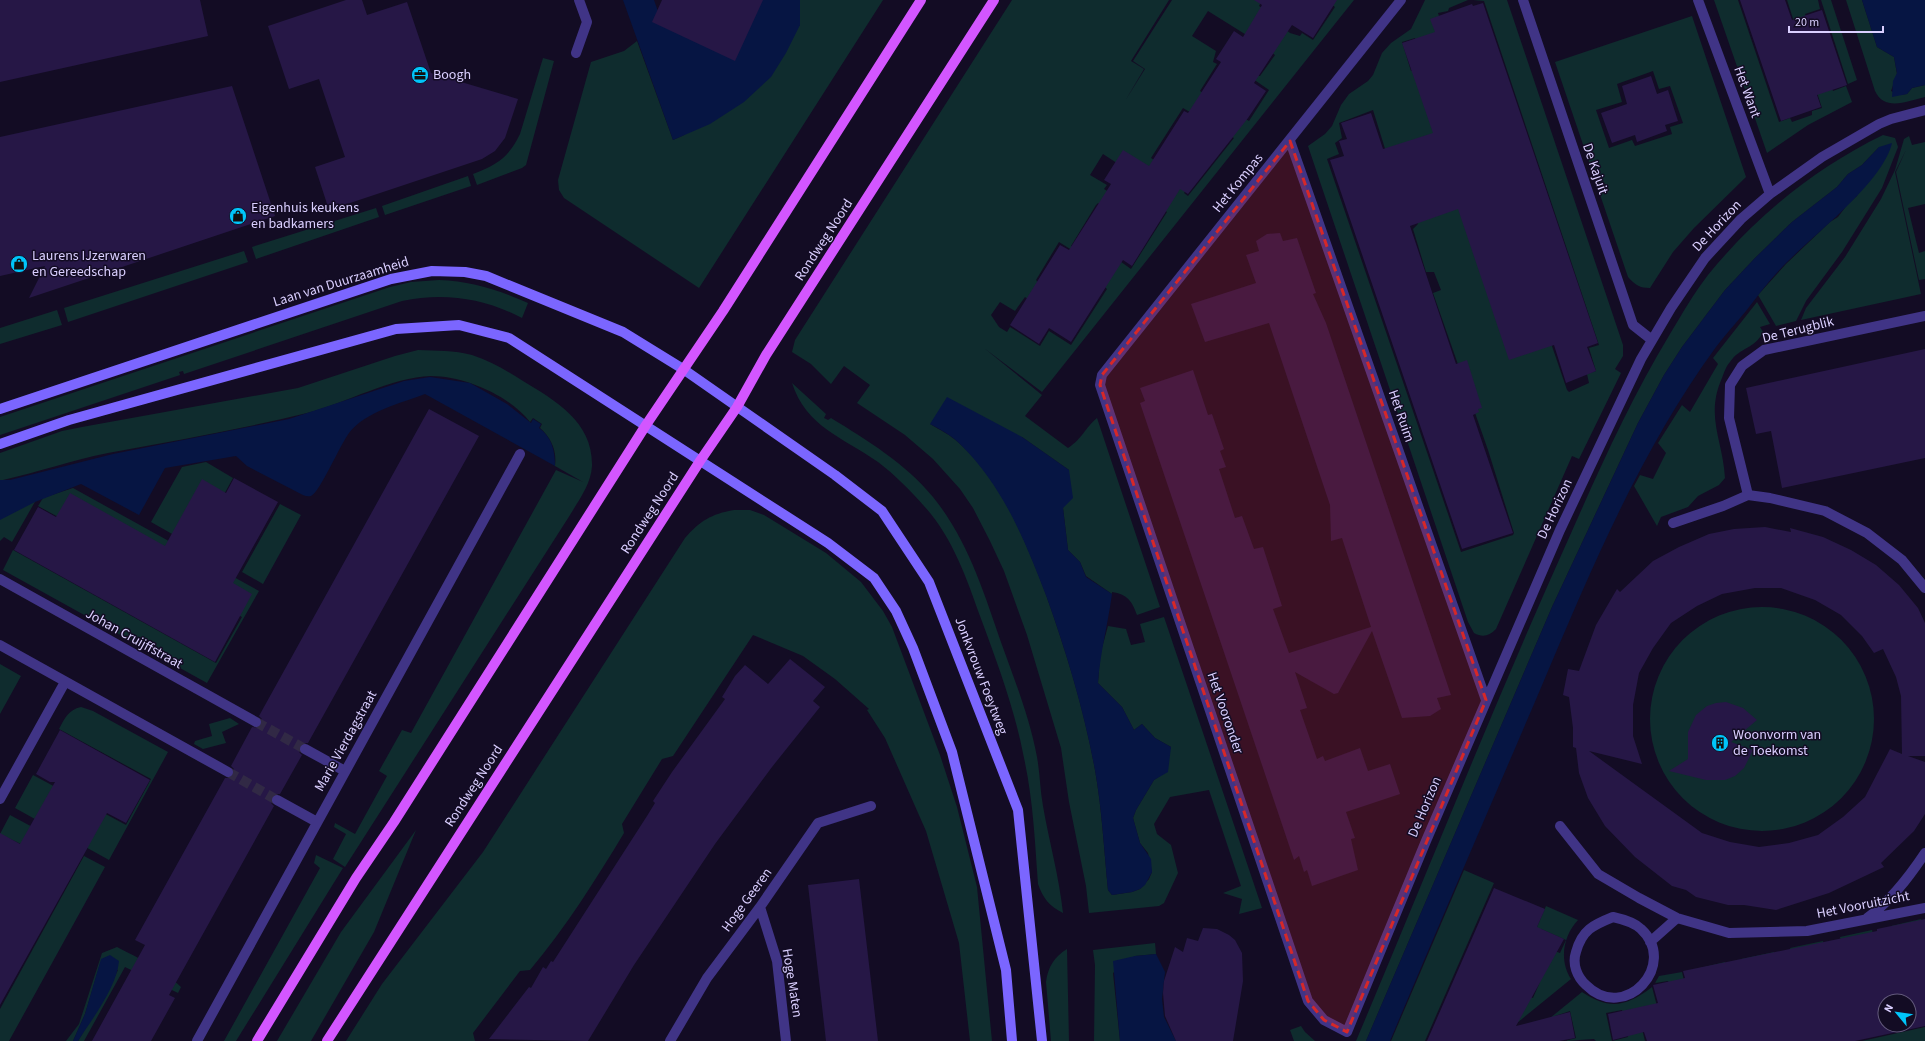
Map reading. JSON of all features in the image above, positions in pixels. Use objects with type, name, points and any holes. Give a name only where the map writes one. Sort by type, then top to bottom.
[{"type":"main road","points":[[257,1041],[356,878],[394,822],[646,425],[723,311],[921,0]]},
{"type":"main road","name":"Rondweg Noord","points":[[327,1041],[700,461],[737,407],[766,355],[994,0]]},
{"type":"street","points":[[576,53],[587,22],[579,0]]},
{"type":"street","name":"Het Kompas","points":[[1100,385],[1102,375],[1401,0]]},
{"type":"street","name":"De Kajuit","points":[[1524,0],[1633,325],[1652,340]]},
{"type":"street","name":"Het Want","points":[[1698,0],[1770,194]]},
{"type":"street","name":"De Horizon","points":[[1347,1032],[1486,700],[1560,530],[1638,365],[1678,296],[1705,258],[1741,219],[1770,194],[1822,156],[1879,124],[1898,116],[1925,110]]},
{"type":"street","name":"Het Ruim","points":[[1290,141],[1486,700]]},
{"type":"street","name":"Laan van Duurzaamheid","points":[[0,409],[391,278],[432,271],[474,274],[512,286],[623,332],[683,369],[737,407]]},
{"type":"street","name":"De Terugblik","points":[[1748,495],[1729,418],[1730,385],[1742,366],[1764,350],[1925,316]]},
{"type":"street","points":[[0,444],[69,420],[396,329],[459,325],[509,338],[828,543],[874,578],[896,611],[913,648],[952,752],[1006,970],[1012,1041]]},
{"type":"street","name":"Het Vooronder","points":[[1100,385],[1308,1001],[1324,1020],[1347,1032]]},
{"type":"street","name":"Jonkvrouw Foeytweg","points":[[737,407],[835,474],[882,511],[928,582],[1018,810],[1042,1041]]},
{"type":"street","name":"Marie Vierdagstraat","points":[[197,1041],[520,454]]},
{"type":"street","points":[[1673,523],[1723,506],[1748,495],[1770,498],[1825,511],[1867,533],[1902,560],[1925,588]]},
{"type":"street","name":"Johan Cruijffstraat","points":[[0,579],[256,722]]},
{"type":"street","points":[[0,645],[228,772]]},
{"type":"street","points":[[0,799],[65,682]]},
{"type":"street","points":[[305,749],[345,771]]},
{"type":"street","points":[[277,800],[317,822]]},
{"type":"street","name":"Hoge Geeren","points":[[670,1041],[707,978],[760,907],[818,823],[871,806]]},
{"type":"street","name":"Het Vooruitzicht","points":[[1560,826],[1598,874],[1677,918],[1729,932],[1807,931],[1925,908]]},
{"type":"street","points":[[1863,920],[1880,908],[1890,898],[1925,853]]},
{"type":"street","name":"Hoge Maten","points":[[760,907],[776,961],[786,1041]]},
{"type":"street","points":[[1613,917],[1627,920],[1641,928],[1650,942],[1654,958],[1652,972],[1641,988],[1626,997],[1609,998],[1593,993],[1581,981],[1576,969],[1575,956],[1578,943],[1591,926],[1613,917]]},
{"type":"street","points":[[1650,942],[1677,918]]},
{"type":"highlighted area","points":[[1290,141],[1486,700],[1347,1032],[1324,1020],[1308,1001],[1100,385],[1102,375]]},
{"type":"green space","points":[[800,0],[883,0],[699,288],[564,198],[559,190],[558,180],[591,62],[624,51],[637,41],[673,140],[684,135],[800,25]]},
{"type":"green space","points":[[1012,0],[1169,0],[1131,61],[1144,69],[1125,101],[1145,69],[1133,61],[1172,0],[1262,0],[1259,6],[1281,20],[1280,25],[1290,33],[1300,36],[1302,33],[1313,40],[1335,7],[1326,0],[1354,0],[1042,392],[984,348],[1042,395],[1025,416],[1068,448],[1077,441],[1097,418],[1160,607],[1137,615],[1131,602],[1125,596],[1112,592],[1112,594],[1086,576],[1080,562],[1068,550],[1063,508],[1069,470],[1022,437],[930,424],[957,441],[975,459],[988,476],[1011,513],[1045,592],[1074,680],[1091,747],[1103,830],[1108,890],[1112,895],[1132,892],[1140,889],[1149,879],[1152,872],[1148,853],[1140,843],[1133,818],[1136,810],[1154,780],[1160,776],[1171,747],[1155,738],[1142,724],[1134,730],[1122,707],[1098,683],[1100,655],[1108,626],[1126,629],[1131,645],[1145,642],[1140,624],[1164,617],[1262,908],[1239,914],[1242,899],[1223,893],[1241,886],[1209,790],[1170,797],[1154,824],[1157,834],[1171,845],[1178,873],[1164,903],[1159,906],[1089,913],[1086,886],[1069,802],[1061,748],[1027,635],[1004,571],[990,541],[973,508],[960,489],[933,459],[905,435],[857,403],[870,385],[844,366],[831,384],[811,364],[792,352],[795,340]],"holes":[[[1208,11],[1264,46],[1275,55],[1260,76],[1256,75],[1252,80],[1269,90],[1249,121],[1200,91],[1217,64],[1213,62],[1216,51],[1192,36]],[[1183,108],[1234,138],[1188,196],[1184,193],[1193,183],[1151,158]],[[1103,154],[1152,186],[1145,198],[1167,212],[1131,269],[1110,254],[1088,257],[1071,246],[1096,205],[1098,203],[1109,211],[1117,197],[1104,189],[1107,185],[1090,175]],[[1059,242],[1091,262],[1103,285],[1107,289],[1071,345],[1049,331],[1040,346],[1010,327],[1007,332],[999,327],[991,315],[1000,302],[1015,311],[1025,297],[1036,305],[1045,290],[1036,280]]]},
{"type":"green space","points":[[1425,0],[1468,0],[1449,8],[1448,11],[1438,13],[1567,390],[1569,392],[1589,383],[1587,374],[1596,371],[1589,348],[1599,345],[1484,1],[1473,0],[1507,0],[1623,345],[1623,356],[1615,369],[1621,373],[1579,459],[1572,456],[1496,629],[1486,636],[1474,633],[1468,622],[1308,146],[1325,134],[1332,126],[1341,105],[1349,94],[1368,81],[1373,75],[1382,53],[1391,43],[1411,29]],"holes":[[[1415,38],[1425,67],[1411,71],[1402,42]],[[1373,110],[1391,168],[1412,206],[1418,224],[1413,229],[1426,272],[1434,272],[1441,290],[1433,293],[1488,450],[1514,533],[1513,535],[1461,552],[1327,159],[1339,154],[1335,143],[1342,138],[1339,123]]]},
{"type":"green space","points":[[1714,0],[1738,0],[1779,122],[1790,118],[1792,122],[1812,115],[1812,111],[1822,108],[1787,0],[1818,0],[1820,9],[1805,14],[1833,91],[1846,86],[1852,102],[1808,125],[1767,153]]},
{"type":"green space","points":[[1821,0],[1831,0],[1857,80],[1848,84]]},
{"type":"green space","points":[[1846,0],[1862,0],[1877,47],[1894,57],[1897,74],[1891,91],[1899,95],[1907,94],[1912,88],[1925,85],[1925,97],[1904,102],[1890,103],[1879,97],[1875,91]]},
{"type":"green space","points":[[1692,16],[1746,177],[1694,228],[1673,252],[1650,288],[1638,286],[1628,277],[1555,62]],"holes":[[[1653,71],[1659,89],[1670,86],[1683,123],[1670,127],[1672,134],[1635,146],[1632,140],[1609,148],[1596,110],[1622,102],[1617,84]]]},
{"type":"green space","points":[[543,58],[554,61],[526,165],[522,168],[477,185],[473,174],[496,163],[506,155],[516,142],[520,134]]},
{"type":"green space","points":[[1883,135],[1895,138],[1898,147],[1882,188],[1842,252],[1806,301],[1796,321],[1776,326],[1758,295],[1786,264],[1830,222],[1838,217],[1847,205],[1857,196],[1879,147],[1862,165],[1848,174],[1837,187],[1792,222],[1755,258],[1725,290],[1682,347],[1664,375],[1638,423],[1552,607],[1366,1041],[1356,1041],[1489,721],[1544,594],[1606,455],[1656,358],[1693,296],[1708,275],[1746,233],[1767,213],[1810,178],[1834,162]]},
{"type":"green space","points":[[1909,136],[1912,145],[1925,142],[1925,204],[1908,208],[1919,253],[1925,251],[1925,279],[1919,280],[1896,172],[1906,150],[1895,172],[1921,294],[1801,320],[1806,308],[1845,257],[1881,199],[1895,170],[1904,139]]},
{"type":"green space","points":[[468,176],[471,186],[385,215],[382,206]]},
{"type":"green space","points":[[376,208],[379,217],[256,259],[252,247]]},
{"type":"green space","points":[[244,251],[248,262],[68,322],[64,308]]},
{"type":"green space","points":[[439,280],[474,284],[528,303],[522,318],[508,311],[478,301],[464,299],[433,297],[402,301],[184,374],[183,371],[179,372],[180,375],[0,435],[0,417],[390,287],[411,282]]},
{"type":"green space","points":[[1757,302],[1770,324],[1760,327],[1763,332],[1760,338],[1734,357],[1724,372],[1717,392],[1715,404],[1716,428],[1724,465],[1725,478],[1719,485],[1698,496],[1688,507],[1661,517],[1657,526],[1634,486],[1640,475],[1653,479],[1666,453],[1658,443],[1682,405],[1690,412],[1718,364],[1713,358]]},
{"type":"green space","points":[[57,310],[62,325],[0,344],[0,328]]},
{"type":"green space","points":[[418,350],[458,352],[479,357],[505,370],[560,405],[579,425],[586,437],[591,451],[592,466],[584,492],[570,515],[345,867],[333,859],[346,834],[334,827],[335,823],[355,834],[387,776],[379,771],[402,730],[411,733],[556,470],[583,482],[555,466],[554,450],[550,440],[540,428],[542,424],[533,418],[530,422],[511,404],[486,389],[458,380],[431,376],[416,377],[401,381],[307,413],[233,430],[108,453],[3,480],[0,480],[0,453],[62,431],[298,388],[395,356]]},
{"type":"green space","points":[[792,383],[826,414],[824,418],[828,420],[831,418],[858,435],[885,453],[911,474],[933,497],[956,531],[974,568],[989,606],[1022,700],[1037,757],[1043,806],[1063,913],[1047,901],[1038,884],[1030,789],[1016,722],[999,668],[975,602],[951,544],[934,518],[896,477],[878,462],[816,421],[798,398]]},
{"type":"green space","points":[[206,462],[233,478],[195,547],[151,522],[182,467]]},
{"type":"green space","points":[[73,488],[259,591],[207,683],[3,570],[13,550],[216,663],[242,617],[38,506],[43,498]]},
{"type":"green space","points":[[36,500],[12,542],[4,537],[0,541],[0,519]]},
{"type":"green space","points":[[280,504],[301,515],[263,584],[242,572]]},
{"type":"green space","points":[[734,510],[750,510],[764,515],[826,553],[861,582],[883,611],[892,627],[940,755],[957,807],[977,887],[992,1041],[970,1041],[959,943],[926,831],[885,738],[867,710],[869,709],[835,679],[803,656],[753,635],[673,756],[662,759],[622,824],[624,833],[580,903],[530,970],[520,971],[473,1033],[475,1041],[346,1041],[382,984],[483,852],[685,538],[706,519]]},
{"type":"green space","points":[[1762,607],[1784,609],[1815,620],[1841,640],[1861,666],[1872,697],[1874,719],[1872,741],[1861,772],[1841,798],[1815,818],[1784,829],[1762,831],[1740,829],[1709,818],[1683,798],[1663,772],[1652,741],[1650,719],[1652,697],[1663,666],[1683,640],[1709,620],[1740,609]]},
{"type":"green space","points":[[0,664],[21,676],[0,714]]},
{"type":"green space","points":[[81,707],[93,711],[168,752],[109,860],[15,808],[33,775],[126,825],[151,779],[59,729],[70,712]]},
{"type":"green space","points":[[230,718],[239,724],[222,732],[226,743],[203,749],[194,744],[195,741],[212,736],[209,724]]},
{"type":"green space","points":[[10,815],[38,830],[29,848],[0,834]]},
{"type":"green space","points":[[416,830],[374,932],[311,1041],[277,1041],[341,932]]},
{"type":"green space","points":[[316,855],[343,868],[236,1041],[224,1041],[320,868],[314,863]]},
{"type":"green space","points":[[84,856],[105,867],[9,1041],[0,1041],[0,1009]]},
{"type":"green space","points":[[1464,870],[1494,883],[1425,1041],[1391,1041]]},
{"type":"green space","points":[[1546,906],[1578,920],[1569,933],[1564,948],[1565,964],[1571,979],[1517,1023],[1475,1041],[1537,927]],"holes":[[[1541,929],[1566,940],[1560,953],[1535,943]],[[1540,982],[1533,998],[1507,987]]]},
{"type":"green space","points":[[1921,919],[1925,934],[1925,980],[1871,991],[1869,981],[1791,997],[1793,1008],[1748,1018],[1746,1008],[1642,1029],[1645,1041],[1612,1041],[1596,1041],[1594,1039],[1565,1041],[1576,1038],[1570,1011],[1555,1016],[1560,1041],[1533,1041],[1528,1036],[1582,992],[1601,1002],[1617,1004],[1634,999],[1652,987],[1658,1010],[1673,1007],[1668,981],[1655,983],[1659,976],[1682,972],[1685,985],[1687,987],[1699,983],[1696,969],[1725,962],[1730,989],[1747,984],[1741,959],[1774,952],[1780,978],[1796,973],[1790,948],[1823,941],[1828,968],[1846,963],[1840,937],[1872,930],[1879,955],[1895,953],[1891,926]],"holes":[[[1622,1010],[1628,1037],[1612,1041],[1606,1013]]]},
{"type":"green space","points":[[1155,943],[1156,954],[1135,956],[1113,973],[1120,1041],[1094,1041],[1095,965],[1093,950]]},
{"type":"green space","points":[[117,947],[167,975],[181,987],[178,993],[125,967],[84,1041],[78,1041],[102,1001],[118,970],[100,964],[85,1014],[73,1041],[66,1041],[79,1024],[102,953]]},
{"type":"green space","points":[[1067,949],[1069,1041],[1051,1041],[1046,982],[1052,963]]},
{"type":"green space","points":[[1301,1026],[1315,1041],[1294,1041],[1290,1030]]},
{"type":"green space","points":[[1925,1027],[1925,1041],[1862,1041],[1898,1033],[1917,1033],[1917,1029]]},
{"type":"water","points":[[623,0],[654,0],[660,17],[757,0],[800,0],[800,25],[786,53],[771,77],[744,102],[710,124],[673,140]]},
{"type":"water","points":[[1862,0],[1925,0],[1925,85],[1912,88],[1907,94],[1892,97],[1893,81],[1897,73],[1894,57],[1877,47]]},
{"type":"water","points":[[1892,143],[1886,158],[1876,174],[1846,207],[1799,251],[1765,286],[1719,342],[1663,428],[1618,513],[1578,601],[1390,1041],[1366,1041],[1552,607],[1638,423],[1664,375],[1682,347],[1725,290],[1755,258],[1792,222],[1837,187],[1848,174],[1862,165],[1879,147]]},
{"type":"water","points":[[430,377],[470,383],[507,404],[531,423],[533,419],[541,424],[539,428],[547,436],[552,445],[555,466],[425,394],[384,409],[364,419],[356,426],[345,439],[325,477],[315,493],[311,496],[306,496],[247,466],[236,456],[165,468],[139,515],[81,484],[35,502],[0,520],[0,480],[10,480],[113,454],[289,419],[404,381]]},
{"type":"water","points":[[947,397],[1022,437],[1069,470],[1073,498],[1063,508],[1068,550],[1080,562],[1086,577],[1112,594],[1100,661],[1098,683],[1122,707],[1134,730],[1142,724],[1155,738],[1171,747],[1168,772],[1154,780],[1136,810],[1133,818],[1140,843],[1151,859],[1152,872],[1145,885],[1140,889],[1132,892],[1112,895],[1108,890],[1101,815],[1091,748],[1061,640],[1031,557],[1002,498],[977,462],[962,446],[951,436],[930,424]]},
{"type":"water","points":[[1156,954],[1165,972],[1162,999],[1164,1017],[1176,1041],[1120,1041],[1113,961],[1135,956]]},
{"type":"water","points":[[110,955],[119,961],[114,981],[103,1002],[78,1041],[73,1041],[85,1014],[101,959]]},
{"type":"building","points":[[0,0],[200,0],[208,36],[0,82]]},
{"type":"building","points":[[346,0],[362,0],[367,15],[407,2],[431,73],[518,99],[505,138],[495,151],[482,159],[329,210],[315,167],[345,157],[319,79],[289,89],[268,26]]},
{"type":"building","points":[[662,0],[763,0],[735,61],[652,22]]},
{"type":"building","points":[[1254,0],[1337,0],[1313,38],[1292,25],[1254,83],[1266,91],[1248,118],[1188,194],[1180,189],[1132,266],[1123,260],[1071,342],[1049,328],[1039,344],[1010,325],[1060,245],[1069,250],[1111,184],[1104,180],[1123,150],[1149,166],[1184,111],[1188,113],[1221,62],[1216,59],[1234,31],[1243,37],[1262,5]]},
{"type":"building","points":[[1740,0],[1785,0],[1792,20],[1822,10],[1847,85],[1817,95],[1821,107],[1781,121]]},
{"type":"building","points":[[1483,3],[1598,343],[1587,347],[1596,371],[1566,383],[1554,345],[1509,360],[1458,209],[1410,226],[1456,364],[1467,360],[1482,408],[1478,409],[1479,412],[1473,415],[1513,533],[1462,549],[1330,160],[1344,156],[1339,141],[1347,139],[1341,123],[1371,113],[1383,149],[1433,133],[1402,43],[1435,32],[1430,19],[1472,4],[1473,6]]},
{"type":"building","points":[[1651,76],[1657,94],[1668,90],[1678,121],[1665,125],[1667,131],[1637,142],[1635,135],[1612,143],[1601,113],[1627,104],[1622,86]]},
{"type":"building","points":[[232,86],[275,216],[29,298],[45,266],[0,276],[0,137]]},
{"type":"building","points":[[1280,233],[1283,241],[1297,238],[1316,293],[1313,294],[1326,323],[1451,695],[1437,698],[1441,709],[1430,716],[1402,718],[1372,631],[1338,693],[1334,694],[1295,672],[1307,708],[1300,710],[1317,759],[1323,756],[1325,761],[1360,748],[1368,771],[1390,764],[1400,794],[1346,812],[1355,838],[1351,839],[1358,870],[1312,886],[1307,870],[1304,872],[1299,856],[1294,860],[1140,403],[1145,401],[1140,388],[1193,370],[1208,415],[1212,414],[1224,449],[1220,451],[1226,467],[1219,469],[1235,518],[1242,516],[1254,549],[1263,547],[1282,606],[1273,609],[1289,653],[1371,627],[1342,538],[1331,541],[1330,505],[1269,323],[1205,342],[1191,304],[1256,283],[1246,255],[1259,251],[1256,241],[1267,234]]},
{"type":"building","points":[[1925,349],[1925,458],[1782,488],[1771,431],[1756,434],[1746,388]]},
{"type":"building","points":[[429,409],[479,436],[308,743],[302,743],[299,746],[299,752],[302,755],[280,794],[274,794],[271,797],[271,803],[274,806],[169,995],[175,998],[151,1041],[92,1041],[145,945],[135,940],[225,778],[231,778],[234,775],[234,769],[231,766],[252,727],[259,728],[262,725],[262,719],[259,716]]},
{"type":"building","points":[[234,478],[278,502],[233,583],[252,594],[215,662],[14,550],[38,507],[56,517],[70,493],[165,546],[202,479],[226,493]]},
{"type":"building","points":[[1765,527],[1791,532],[1790,528],[1823,537],[1851,550],[1876,565],[1899,585],[1918,608],[1925,623],[1925,756],[1908,756],[1925,762],[1925,814],[1914,831],[1881,863],[1884,867],[1829,893],[1776,910],[1744,905],[1728,905],[1696,897],[1686,890],[1672,886],[1635,857],[1605,826],[1588,798],[1579,773],[1576,748],[1573,747],[1573,728],[1569,697],[1563,695],[1568,669],[1579,671],[1596,625],[1617,589],[1620,592],[1653,561],[1679,547],[1709,534],[1734,529]],"holes":[[[1755,588],[1781,588],[1815,600],[1841,615],[1862,636],[1874,653],[1883,649],[1896,677],[1901,696],[1902,754],[1890,749],[1865,797],[1843,817],[1818,835],[1789,843],[1759,847],[1730,842],[1702,833],[1589,751],[1642,764],[1633,736],[1633,705],[1639,673],[1653,648],[1671,623],[1697,606],[1722,594]]]},
{"type":"building","points":[[790,659],[825,687],[813,701],[820,707],[772,767],[715,844],[634,965],[588,1041],[489,1039],[529,987],[531,988],[543,967],[546,969],[551,961],[553,962],[647,816],[655,803],[653,801],[672,772],[725,699],[722,697],[735,676],[745,665],[768,684]]},
{"type":"building","name":"Woonvorm van de Toekomst","points":[[1726,702],[1743,708],[1757,720],[1731,742],[1753,750],[1744,768],[1735,776],[1725,780],[1706,780],[1669,771],[1688,759],[1688,732],[1696,715],[1707,706]]},
{"type":"building","points":[[60,730],[150,780],[126,823],[107,813],[0,1005],[0,833],[20,844],[55,782],[50,782],[36,774]]},
{"type":"building","points":[[859,879],[878,1041],[826,1041],[808,885]]},
{"type":"building","points":[[1494,888],[1545,909],[1537,927],[1564,939],[1516,1026],[1570,1012],[1575,1038],[1559,1041],[1427,1041]]},
{"type":"building","points":[[1925,919],[1925,1026],[1917,1028],[1917,993],[1877,993],[1877,1033],[1892,1033],[1855,1041],[1647,1041],[1644,1032],[1613,1040],[1608,1014],[1658,1003],[1653,985],[1685,978],[1683,971],[1877,931],[1877,929]]},
{"type":"building","points":[[1203,928],[1217,929],[1229,935],[1235,940],[1242,953],[1243,981],[1233,1041],[1176,1041],[1165,1016],[1163,993],[1164,981],[1175,947],[1183,952],[1187,938],[1198,941]]},
{"type":"tunnel","points":[[256,722],[305,749]]},
{"type":"tunnel","points":[[228,772],[277,800]]},
{"type":"place","name":"Boogh","points":[[420,75]]},
{"type":"place","name":"Eigenhuis keukens en badkamers","points":[[238,216]]},
{"type":"place","name":"Laurens IJzerwaren en Gereedschap","points":[[19,264]]},
{"type":"place","name":"Woonvorm van de Toekomst","points":[[1720,743]]}]
